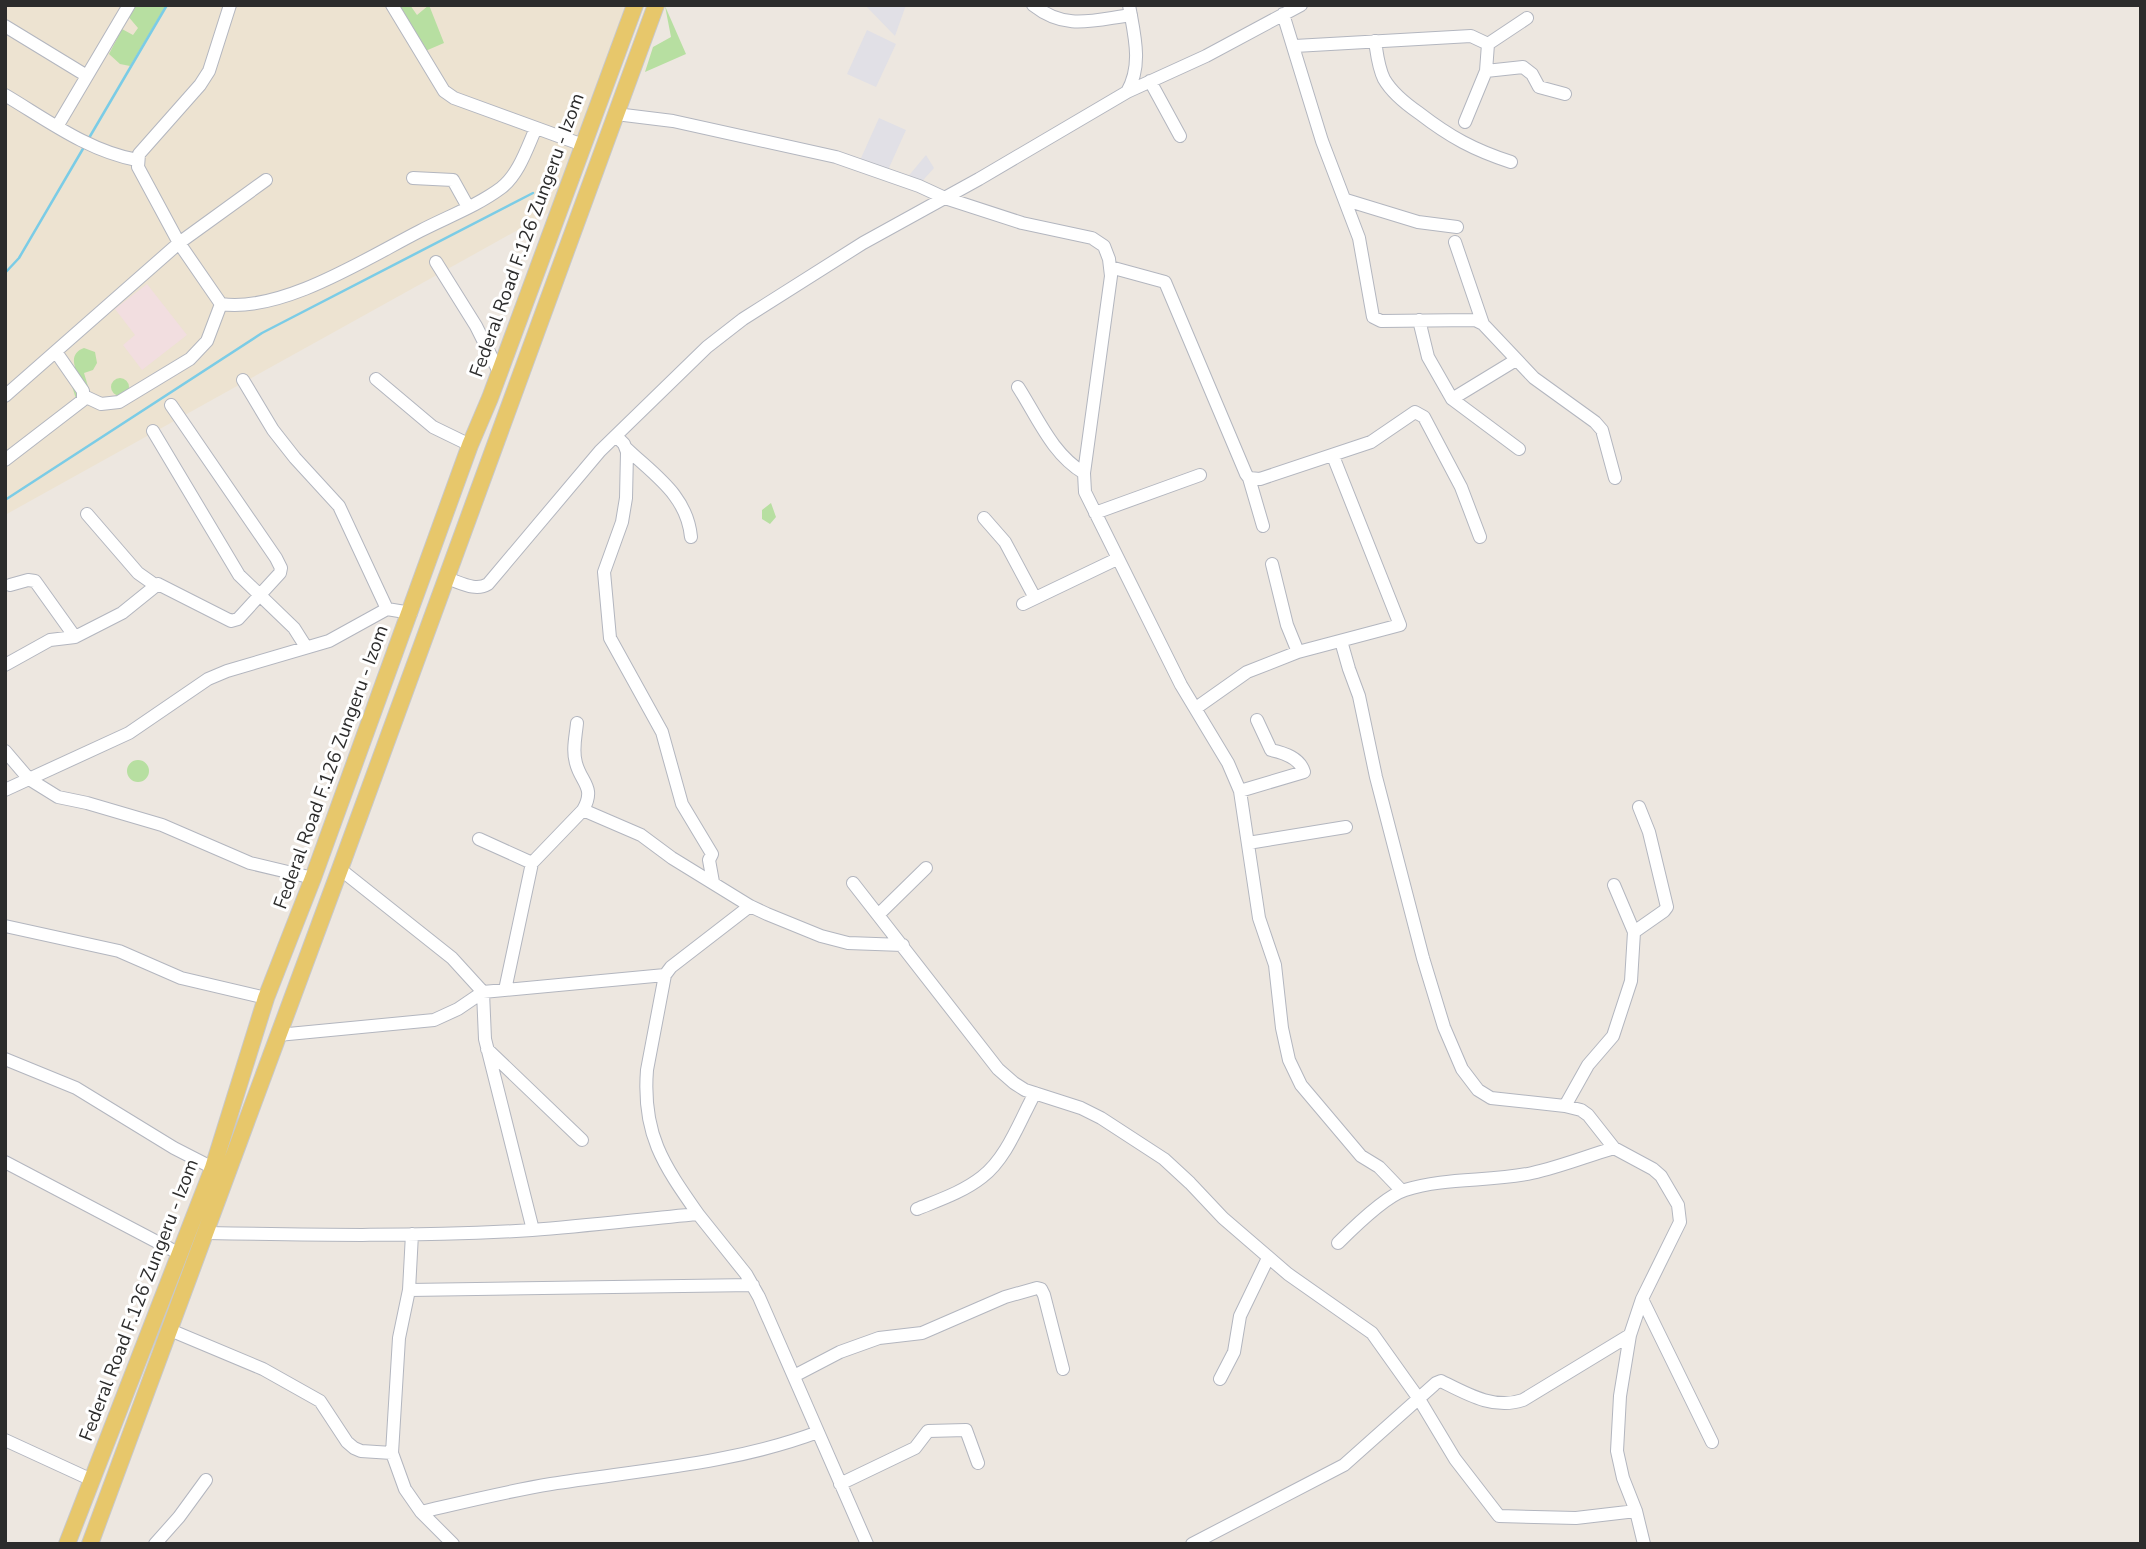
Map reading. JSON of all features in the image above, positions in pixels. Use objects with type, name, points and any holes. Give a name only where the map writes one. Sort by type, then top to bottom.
[{"type":"main road","name":"Federal Road F.126 Zungeru - Izom","points":[[67,1544],[213,1168],[266,998],[313,878],[470,444],[490,398],[635,5]]},
{"type":"main road","name":"Federal Road F.126 Zungeru - Izom","points":[[90,1544],[656,5]]},
{"type":"main road","points":[[490,398],[510,406]]},
{"type":"street","points":[[58,125],[129,5]]},
{"type":"street","points":[[221,304],[178,243],[155,202],[137,160],[139,154],[200,85],[209,71],[230,5]]},
{"type":"street","points":[[392,5],[444,91],[454,98],[583,145]]},
{"type":"street","points":[[1034,5],[1048,15],[1076,23],[1130,10],[1136,68],[1127,92]]},
{"type":"street","points":[[446,578],[475,588],[488,584],[600,451],[707,347],[743,319],[863,243],[1127,92],[1206,57],[1301,5]]},
{"type":"street","points":[[1283,14],[1322,141],[1359,238],[1373,317],[1381,321],[1475,320],[1483,324],[1534,378],[1595,422],[1602,430],[1615,478]]},
{"type":"street","points":[[1488,44],[1527,18]]},
{"type":"street","points":[[5,26],[87,76]]},
{"type":"street","points":[[1295,46],[1471,36],[1488,44]]},
{"type":"street","points":[[1375,41],[1379,68],[1404,102],[1447,135],[1477,151],[1511,162]]},
{"type":"street","points":[[1465,122],[1486,71],[1488,44]]},
{"type":"street","points":[[1486,71],[1523,67],[1532,74],[1539,87],[1565,94]]},
{"type":"street","points":[[1150,81],[1180,136]]},
{"type":"street","points":[[7,99],[58,125],[96,149],[137,160]]},
{"type":"street","points":[[616,114],[673,121],[836,157],[945,198],[1022,223],[1092,237],[1104,246],[1111,276],[1084,473],[1086,492],[1181,685],[1228,762],[1240,791],[1259,918],[1275,965],[1282,1028],[1289,1060],[1301,1085],[1361,1156],[1379,1167],[1402,1191]]},
{"type":"street","points":[[221,304],[253,304],[284,296],[338,274],[468,207],[508,181],[536,128]]},
{"type":"street","points":[[413,178],[453,180],[468,207]]},
{"type":"street","points":[[5,396],[178,243],[266,180]]},
{"type":"street","points":[[1346,200],[1418,222],[1457,227]]},
{"type":"street","points":[[1455,242],[1483,324]]},
{"type":"street","points":[[436,262],[476,326],[499,372]]},
{"type":"street","points":[[1110,267],[1165,282],[1249,478],[1263,526]]},
{"type":"street","points":[[56,352],[84,396],[101,404],[119,402],[190,359],[207,341],[221,304]]},
{"type":"street","points":[[1419,320],[1428,357],[1452,399],[1519,449]]},
{"type":"street","points":[[1452,399],[1516,360]]},
{"type":"street","points":[[376,379],[433,426],[470,444]]},
{"type":"street","points":[[243,380],[273,430],[339,506],[387,609]]},
{"type":"street","points":[[1018,387],[1054,447],[1070,465],[1084,473]]},
{"type":"street","points":[[5,460],[80,404],[84,396]]},
{"type":"street","points":[[87,514],[138,572],[155,585],[158,584],[231,621],[238,620],[280,573],[279,563],[171,405]]},
{"type":"street","points":[[1249,478],[1260,479],[1371,442],[1415,412],[1420,412],[1461,487],[1480,537]]},
{"type":"street","points":[[153,431],[239,575],[294,628],[306,647]]},
{"type":"street","points":[[616,436],[677,496],[689,523],[691,537]]},
{"type":"street","points":[[626,448],[625,511],[604,575],[610,638],[662,732],[682,804],[712,854],[709,860],[713,882]]},
{"type":"street","points":[[1196,708],[1247,672],[1298,652],[1400,625],[1333,456]]},
{"type":"street","points":[[1096,513],[1200,475]]},
{"type":"street","points":[[984,518],[1005,542],[1029,601],[1117,559]]},
{"type":"street","points":[[1272,564],[1287,625],[1298,652]]},
{"type":"street","points":[[10,585],[35,581],[75,637]]},
{"type":"street","points":[[5,665],[50,640],[75,637],[122,613],[158,584]]},
{"type":"street","points":[[5,790],[129,733],[208,678],[339,636],[387,609],[411,613]]},
{"type":"street","points":[[1341,641],[1359,696],[1376,777],[1423,958],[1444,1027],[1462,1069],[1478,1090],[1491,1098],[1581,1110],[1614,1148],[1661,1176],[1674,1196],[1680,1222],[1642,1299],[1630,1335],[1620,1396],[1617,1451],[1644,1544]]},
{"type":"street","points":[[1240,791],[1304,772],[1295,759],[1269,747],[1257,720]]},
{"type":"street","points":[[505,990],[532,863],[587,803],[588,785],[576,763],[577,723]]},
{"type":"street","points":[[5,751],[29,779],[58,797],[162,825],[250,863],[313,878]]},
{"type":"street","points":[[1634,932],[1667,907],[1649,832],[1639,807]]},
{"type":"street","points":[[583,810],[641,835],[672,858],[750,906],[821,936],[848,943],[903,945]]},
{"type":"street","points":[[1248,843],[1346,827]]},
{"type":"street","points":[[479,839],[532,863]]},
{"type":"street","points":[[878,915],[926,868]]},
{"type":"street","points":[[340,869],[452,958],[483,992],[487,1049],[533,1230]]},
{"type":"street","points":[[853,883],[998,1069],[1014,1083],[1081,1108],[1164,1159],[1268,1258],[1372,1333],[1419,1399],[1455,1459],[1499,1516],[1576,1518],[1636,1511]]},
{"type":"street","points":[[1565,1106],[1588,1065],[1617,1029],[1632,976],[1634,932],[1614,886]]},
{"type":"street","points":[[750,906],[671,967],[665,975],[647,1070],[646,1085],[653,1139],[670,1175],[753,1285],[867,1544]]},
{"type":"street","points":[[5,926],[112,949],[181,978],[266,998]]},
{"type":"street","points":[[278,1035],[434,1020],[458,1009],[483,992],[665,975]]},
{"type":"street","points":[[487,1049],[582,1140]]},
{"type":"street","points":[[5,1059],[76,1088],[174,1148],[213,1168]]},
{"type":"street","points":[[917,1209],[965,1188],[986,1173],[1007,1146],[1035,1093]]},
{"type":"street","points":[[1338,1243],[1354,1226],[1402,1191],[1453,1181],[1487,1180],[1532,1173],[1614,1148]]},
{"type":"street","points":[[5,1162],[180,1254]]},
{"type":"street","points":[[206,1233],[367,1236],[533,1230],[698,1214]]},
{"type":"street","points":[[412,1234],[409,1290],[399,1338],[392,1453],[405,1489],[421,1512],[453,1544]]},
{"type":"street","points":[[1220,1379],[1234,1352],[1240,1316],[1268,1258]]},
{"type":"street","points":[[409,1290],[753,1285]]},
{"type":"street","points":[[794,1376],[839,1352],[879,1338],[922,1333],[1004,1297],[1037,1288],[1041,1289],[1044,1295],[1063,1369]]},
{"type":"street","points":[[1642,1299],[1712,1442]]},
{"type":"street","points":[[170,1330],[263,1369],[320,1401],[347,1442],[354,1448],[392,1453]]},
{"type":"street","points":[[1192,1544],[1344,1465],[1436,1383],[1441,1381],[1494,1403],[1514,1403],[1630,1335]]},
{"type":"street","points":[[841,1484],[915,1448],[928,1431],[966,1430],[978,1463]]},
{"type":"street","points":[[421,1512],[548,1485],[731,1457],[790,1443],[818,1432]]},
{"type":"street","points":[[5,1440],[92,1480]]},
{"type":"street","points":[[155,1544],[206,1480]]},
{"type":"shaded area","points":[[5,5],[627,5],[561,206],[5,515]]},
{"type":"shaded area","points":[[865,5],[906,5],[895,36]]},
{"type":"shaded area","points":[[867,30],[896,44],[876,87],[847,74]]},
{"type":"shaded area","points":[[879,118],[906,130],[884,179],[857,167]]},
{"type":"shaded area","points":[[926,155],[934,168],[916,188],[906,179]]},
{"type":"shaded area","points":[[147,284],[187,335],[142,370],[123,345],[135,335],[115,309]]},
{"type":"green space","points":[[134,5],[166,5],[130,66],[120,64],[109,54],[122,29],[133,35],[138,28],[127,15]]},
{"type":"green space","points":[[395,5],[410,5],[417,15],[429,5],[444,43],[423,52]]},
{"type":"green space","points":[[665,6],[686,54],[645,72],[653,47],[671,37]]},
{"type":"green space","points":[[84,348],[95,352],[97,363],[93,370],[84,373],[90,393],[76,399],[65,375],[69,365],[75,367],[75,355]]},
{"type":"green space","points":[[116,378],[124,378],[129,387],[127,394],[116,396],[111,391],[111,383]]},
{"type":"green space","points":[[771,503],[776,517],[770,524],[762,519],[762,510]]},
{"type":"green space","points":[[134,760],[142,760],[149,767],[149,775],[142,782],[134,782],[127,775],[127,767]]},
{"type":"waterway","points":[[89,138],[167,5]]},
{"type":"waterway","points":[[5,273],[19,258],[84,147]]},
{"type":"waterway","points":[[5,500],[262,333],[533,193]]}]
